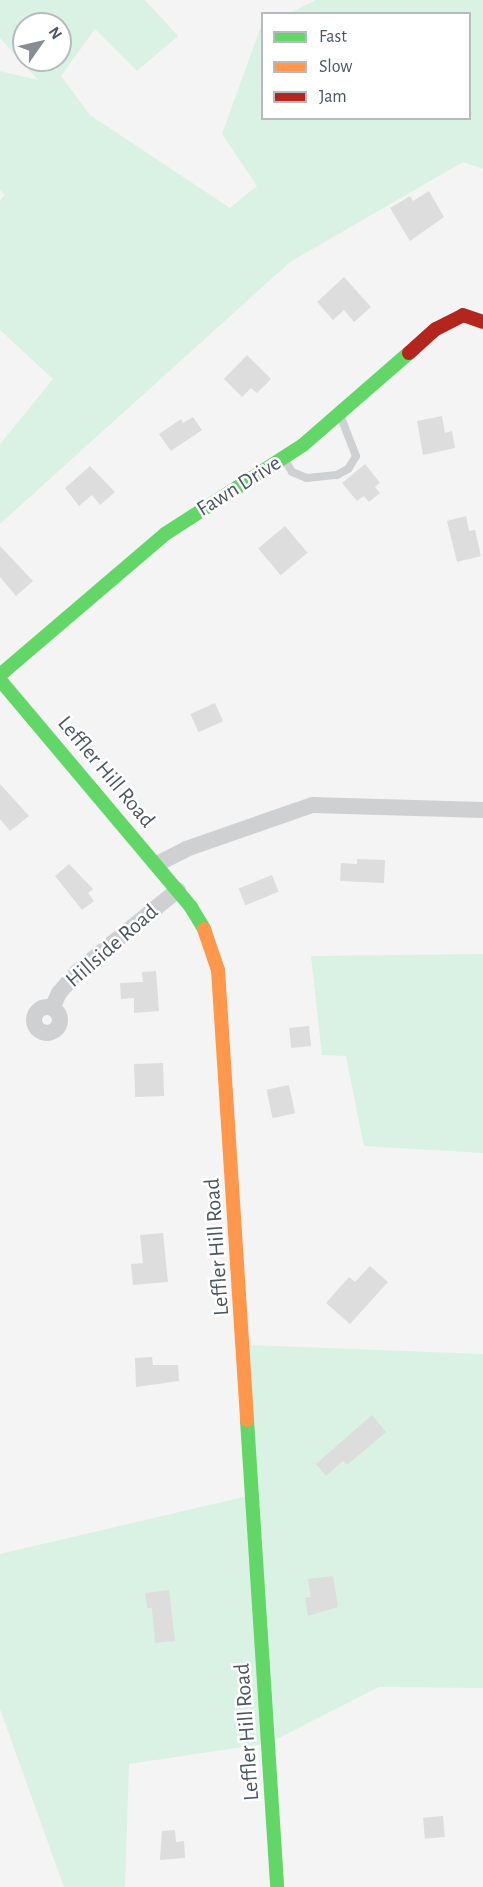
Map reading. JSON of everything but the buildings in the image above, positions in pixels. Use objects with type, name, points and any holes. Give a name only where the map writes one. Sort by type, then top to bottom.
[{"type":"street","name":"Fawn Drive","points":[[0,675],[165,534],[284,458],[339,415],[450,320],[463,315],[483,322]]},
{"type":"street","name":"Leffler Hill Road","points":[[0,680],[178,890],[208,937],[222,996],[278,1887]]},
{"type":"street","points":[[157,864],[186,849],[312,805],[483,810]]},
{"type":"street","name":"Hillside Road","points":[[52,1008],[59,993],[77,972],[178,890]]},
{"type":"lane","points":[[284,458],[292,472],[307,478],[337,475],[348,469],[356,456],[349,431],[339,415]]},
{"type":"green space","points":[[0,0],[145,0],[178,36],[137,71],[95,29],[72,61],[72,12],[12,12],[12,51],[0,38]]},
{"type":"green space","points":[[316,0],[483,0],[483,169],[463,162],[290,262],[0,524],[0,444],[53,379],[0,330],[0,200],[5,195],[0,190],[0,71],[38,80],[31,72],[64,72],[61,76],[90,115],[230,208],[257,186],[222,134],[261,28],[261,120],[471,120],[471,12],[292,12]]},
{"type":"green space","points":[[483,954],[483,1153],[364,1146],[346,1056],[322,1055],[311,956]]},
{"type":"green space","points":[[245,1345],[483,1354],[483,1688],[379,1687],[269,1743],[129,1764],[125,1887],[64,1887],[0,1709],[0,1554],[252,1495]]},
{"type":"traffic: fast","points":[[0,675],[165,534],[303,445],[409,353]]},
{"type":"traffic: fast","points":[[0,680],[191,907],[204,929]]},
{"type":"traffic: fast","points":[[247,1420],[277,1887]]},
{"type":"traffic: slow","points":[[204,929],[218,970],[247,1420]]},
{"type":"traffic: jam","points":[[409,353],[436,329],[463,315],[483,322]]}]
